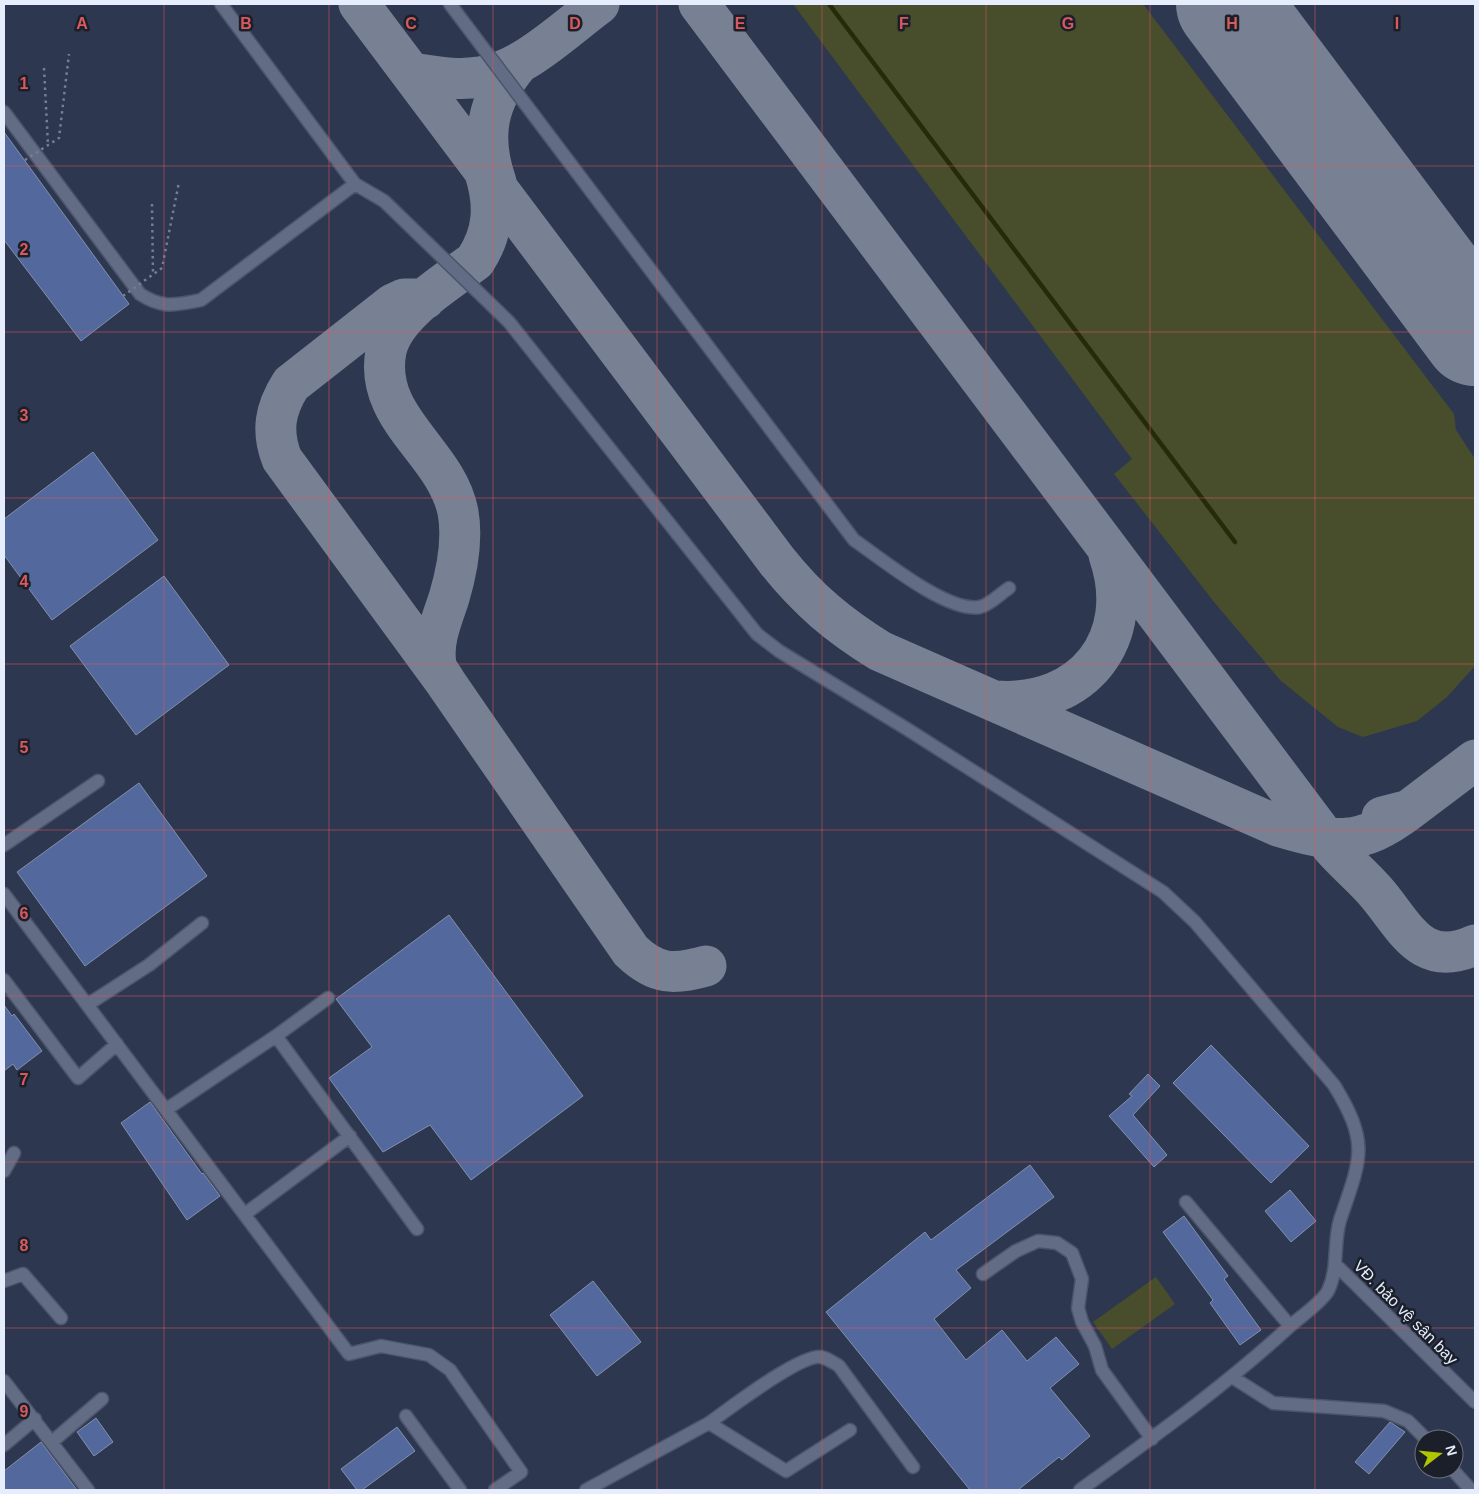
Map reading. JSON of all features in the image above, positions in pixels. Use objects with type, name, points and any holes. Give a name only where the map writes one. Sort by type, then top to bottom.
[{"type":"street","points":[[220,4],[355,184],[384,201],[509,322],[757,634],[779,651],[1140,877],[1170,898],[1195,922],[1334,1085],[1355,1124],[1358,1140],[1358,1166],[1338,1226],[1336,1265],[1327,1292],[1232,1377],[1152,1439],[1080,1490]]},
{"type":"street","points":[[450,4],[854,540],[937,596],[960,606],[982,607],[1009,588]]},
{"type":"street","points":[[4,112],[140,294],[154,304],[170,306],[201,300],[355,184]]},
{"type":"street","points":[[4,845],[98,781]]},
{"type":"street","points":[[4,894],[349,1354],[381,1346],[429,1354],[450,1370],[521,1472],[495,1490]]},
{"type":"street","points":[[87,1005],[149,965],[202,923]]},
{"type":"street","points":[[4,980],[78,1078],[117,1044]]},
{"type":"street","points":[[167,1109],[276,1036],[328,998]]},
{"type":"street","points":[[276,1036],[417,1229]]},
{"type":"street","points":[[245,1214],[350,1136]]},
{"type":"street","points":[[4,1171],[14,1153]]},
{"type":"street","points":[[1186,1202],[1290,1326]]},
{"type":"street","points":[[983,1274],[1016,1251],[1038,1241],[1056,1243],[1072,1253],[1082,1278],[1078,1308],[1082,1322],[1095,1346],[1102,1370],[1152,1439]]},
{"type":"street","name":"VĐ. bảo vệ sân bay","points":[[1336,1265],[1475,1402]]},
{"type":"street","points":[[4,1281],[23,1274],[61,1318]]},
{"type":"street","points":[[586,1490],[709,1423],[791,1367],[811,1358],[822,1357],[839,1366],[913,1467]]},
{"type":"street","points":[[1232,1377],[1273,1403],[1384,1411],[1408,1420],[1417,1429]]},
{"type":"street","points":[[4,1381],[88,1490]]},
{"type":"street","points":[[52,1441],[102,1399]]},
{"type":"street","points":[[406,1416],[460,1490]]},
{"type":"street","points":[[4,1445],[34,1419]]},
{"type":"street","points":[[709,1423],[786,1471],[850,1430]]},
{"type":"street","points":[[1461,1479],[1471,1490]]},
{"type":"path","points":[[25,160],[58,138],[69,54]]},
{"type":"path","points":[[44,68],[48,145]]},
{"type":"path","points":[[123,296],[162,268],[179,182]]},
{"type":"path","points":[[152,204],[153,274]]},
{"type":"green space","points":[[793,4],[1143,4],[1454,414],[1456,430],[1475,459],[1475,666],[1447,697],[1417,721],[1363,737],[1338,727],[1280,680],[1214,602],[1114,474],[1132,459]]},
{"type":"green space","points":[[1156,1277],[1175,1304],[1112,1349],[1093,1322]]},
{"type":"building","points":[[4,132],[129,304],[81,341],[4,240]]},
{"type":"building","points":[[93,452],[158,540],[52,620],[4,555],[4,519]]},
{"type":"building","points":[[164,576],[229,665],[136,735],[70,646]]},
{"type":"building","points":[[139,783],[207,876],[85,966],[17,872]]},
{"type":"building","points":[[449,915],[583,1096],[471,1180],[430,1125],[383,1152],[329,1078],[372,1047],[336,999]]},
{"type":"building","points":[[4,1005],[12,1016],[14,1014],[42,1051],[17,1070],[13,1064],[4,1071]]},
{"type":"building","points":[[1211,1045],[1309,1146],[1271,1183],[1173,1083]]},
{"type":"building","points":[[1148,1074],[1160,1086],[1133,1115],[1167,1155],[1154,1167],[1109,1116],[1132,1096],[1129,1094]]},
{"type":"building","points":[[150,1102],[220,1196],[187,1220],[121,1123]]},
{"type":"building","points":[[1030,1165],[1054,1197],[956,1270],[971,1288],[934,1319],[966,1360],[1002,1330],[1027,1361],[1056,1337],[1079,1364],[1050,1388],[1090,1436],[1062,1460],[1059,1457],[1018,1490],[970,1490],[826,1312],[925,1232],[931,1240]]},
{"type":"building","points":[[1290,1190],[1316,1221],[1291,1242],[1265,1211]]},
{"type":"building","points":[[1184,1216],[1228,1276],[1224,1279],[1261,1330],[1240,1345],[1210,1303],[1213,1300],[1163,1232]]},
{"type":"building","points":[[593,1281],[641,1342],[597,1376],[550,1315]]},
{"type":"building","points":[[96,1418],[113,1442],[94,1456],[77,1432]]},
{"type":"building","points":[[1390,1422],[1405,1432],[1369,1474],[1355,1462]]},
{"type":"building","points":[[397,1427],[415,1451],[362,1490],[357,1490],[341,1469]]},
{"type":"building","points":[[41,1442],[77,1490],[4,1490],[4,1471]]},
{"type":"waterway","points":[[829,4],[1235,542]]},
{"type":"taxiway","points":[[359,4],[777,561],[800,588],[837,621],[880,651],[1278,826],[1316,836],[1346,838],[1361,836],[1376,830],[1409,810]]},
{"type":"taxiway","points":[[411,73],[445,78],[479,77],[495,73],[527,58],[599,4]]},
{"type":"taxiway","points":[[699,4],[1332,847],[1375,891],[1405,930],[1427,948],[1440,952],[1456,951],[1475,945]]},
{"type":"taxiway","points":[[496,182],[488,149],[489,120],[499,92],[518,64]]},
{"type":"taxiway","points":[[445,681],[438,671],[435,647],[457,566],[460,533],[458,512],[451,490],[440,471],[400,416],[390,396],[385,375],[386,351],[391,337],[410,312],[436,289],[475,261],[486,240],[491,218],[490,196],[485,173]]},
{"type":"taxiway","points":[[425,299],[404,299],[393,304],[291,384],[281,402],[276,420],[277,439],[282,459],[446,683],[631,951],[649,965],[666,971],[684,971],[706,966]]},
{"type":"taxiway","points":[[996,701],[1027,700],[1054,693],[1078,680],[1096,662],[1109,640],[1116,614],[1116,586],[1109,555]]},
{"type":"taxiway","points":[[1382,817],[1409,810],[1475,760]]},
{"type":"runway","points":[[1228,4],[1475,334]]}]
